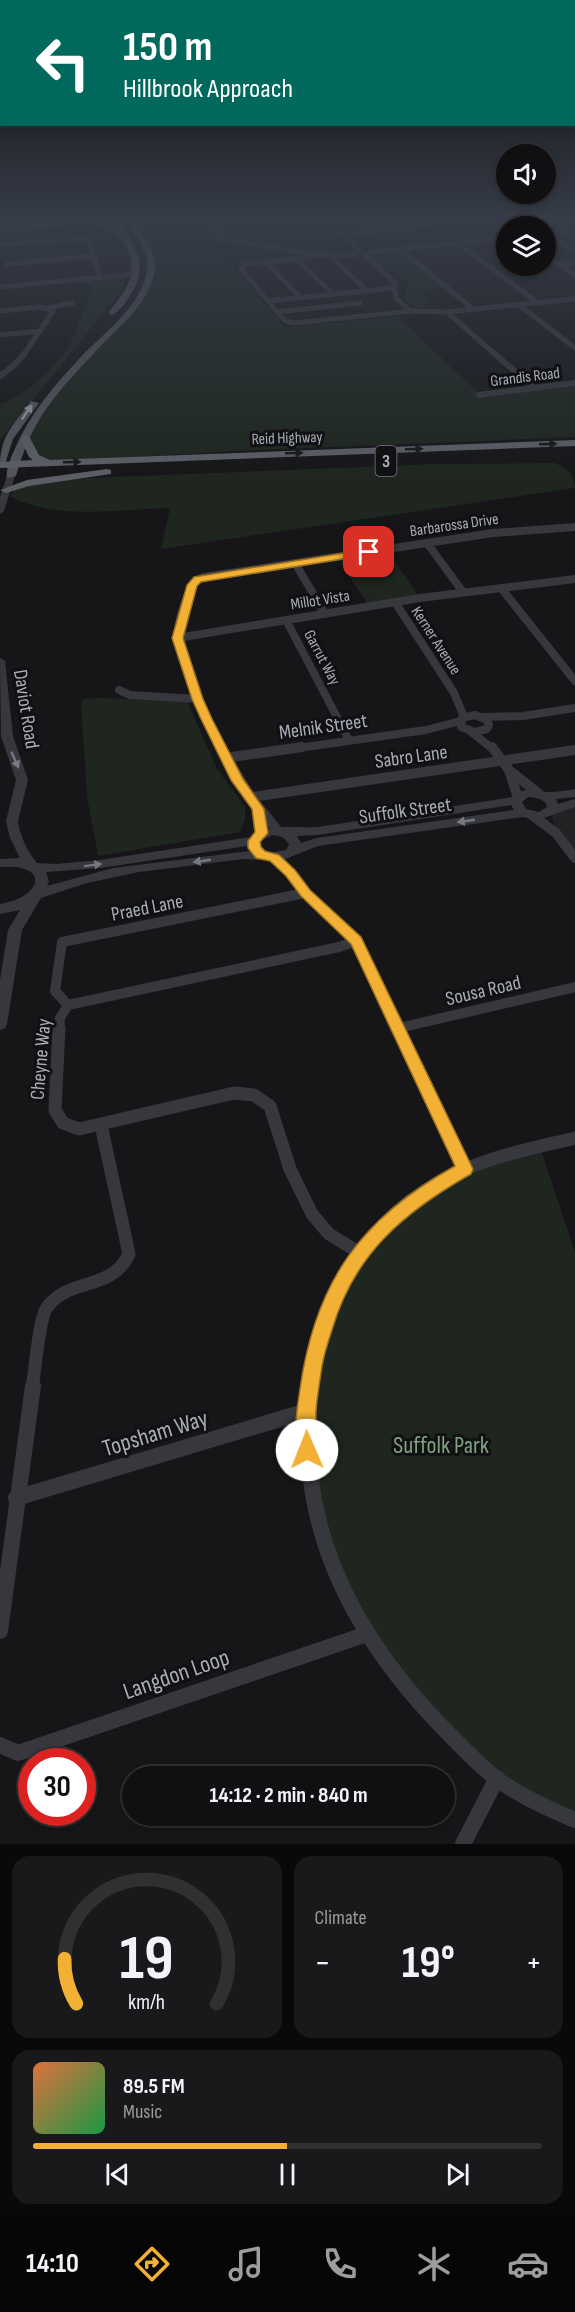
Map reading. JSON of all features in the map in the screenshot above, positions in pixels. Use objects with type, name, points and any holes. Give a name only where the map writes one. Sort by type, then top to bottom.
[{"type":"highway","points":[[25,438],[34,456],[48,463]]},
{"type":"highway","name":"Reid Highway","points":[[8,472],[48,463],[575,443]]},
{"type":"highway","name":"Reid Highway","points":[[8,472],[107,472],[575,455]]},
{"type":"highway","name":"Reid Highway","points":[[1,459],[8,472]]},
{"type":"highway","points":[[6,490],[27,483],[107,472]]},
{"type":"main road","points":[[107,319],[118,305]]},
{"type":"main road","points":[[8,472],[45,404],[133,305]]},
{"type":"main road","points":[[1,459],[8,440],[36,400],[93,335]]},
{"type":"street","points":[[0,311],[63,305]]},
{"type":"street","points":[[271,305],[285,321],[305,323],[410,311],[447,312],[518,305]]},
{"type":"street","points":[[277,312],[341,305]]},
{"type":"street","points":[[362,305],[373,315]]},
{"type":"street","points":[[403,305],[410,311]]},
{"type":"street","points":[[468,305],[473,309]]},
{"type":"street","points":[[519,305],[575,348]]},
{"type":"street","points":[[0,376],[7,374],[41,331],[53,312],[48,308]]},
{"type":"street","points":[[447,312],[534,388]]},
{"type":"street","points":[[0,335],[41,331]]},
{"type":"street","name":"Grandis Road","points":[[479,395],[575,383]]},
{"type":"street","points":[[0,512],[8,472]]},
{"type":"street","name":"Barbarossa Drive","points":[[177,638],[192,585],[197,579],[509,531],[575,527]]},
{"type":"street","points":[[427,543],[464,592]]},
{"type":"street","points":[[295,563],[325,614]]},
{"type":"street","name":"Millot Vista","points":[[177,638],[394,602],[575,579]]},
{"type":"street","points":[[501,588],[575,681]]},
{"type":"street","name":"Kerner Avenue","points":[[394,602],[454,693],[479,716],[489,721],[488,727]]},
{"type":"street","name":"Garrut Way","points":[[286,620],[349,740]]},
{"type":"street","points":[[177,638],[198,699],[237,780],[252,797],[258,809],[294,841],[291,851],[291,873]]},
{"type":"street","name":"Daviot Road","points":[[0,661],[7,736],[22,780],[12,828],[14,836],[32,865]]},
{"type":"street","points":[[119,690],[130,695],[198,699]]},
{"type":"street","name":"Kerner Avenue","points":[[454,693],[464,725]]},
{"type":"street","points":[[464,725],[480,732],[488,727],[524,716],[575,708]]},
{"type":"street","points":[[464,725],[479,716],[524,716]]},
{"type":"street","points":[[464,725],[490,745],[509,770],[518,799],[517,807],[556,832],[575,858]]},
{"type":"street","name":"Melnik Street","points":[[225,758],[464,725]]},
{"type":"street","points":[[488,727],[490,745]]},
{"type":"street","name":"Sabro Lane","points":[[252,797],[575,750]]},
{"type":"street","points":[[509,770],[552,802],[556,832]]},
{"type":"street","name":"Suffolk Street","points":[[258,837],[282,832],[330,829],[518,799],[527,793],[542,795]]},
{"type":"street","points":[[542,795],[575,793]]},
{"type":"street","points":[[552,811],[575,803]]},
{"type":"street","points":[[258,809],[258,837],[254,848],[260,855]]},
{"type":"street","name":"Suffolk Street","points":[[274,858],[317,842],[528,814],[541,816],[552,811]]},
{"type":"street","points":[[0,862],[15,861],[32,865],[100,864],[258,837]]},
{"type":"street","points":[[0,909],[18,906],[68,882],[98,876],[243,855],[274,858],[291,873],[305,893],[356,941],[465,1169]]},
{"type":"street","points":[[0,1024],[15,930],[43,881],[41,873],[32,865]]},
{"type":"street","name":"Praed Lane","points":[[68,1005],[55,991],[62,942],[305,893]]},
{"type":"street","name":"Cheyne Way","points":[[356,941],[339,947],[68,1005],[60,1018],[55,1110],[63,1123],[79,1129],[234,1093],[253,1094],[262,1098],[270,1106],[298,1190],[308,1209],[322,1227],[360,1253]]},
{"type":"street","name":"Sousa Road","points":[[399,1028],[575,987]]},
{"type":"street","points":[[0,1631],[16,1498],[44,1311],[50,1302],[61,1293],[114,1276],[128,1262],[128,1242],[101,1125]]},
{"type":"street","points":[[575,1138],[465,1169],[430,1188],[402,1209],[360,1253],[335,1296],[319,1337],[307,1411],[307,1455],[318,1521],[349,1605],[367,1634],[414,1698],[497,1778],[525,1796],[575,1820]]},
{"type":"street","name":"Topsham Way","points":[[16,1498],[307,1411]]},
{"type":"street","name":"Langdon Loop","points":[[0,1745],[18,1753],[367,1634]]},
{"type":"street","points":[[463,1844],[497,1778]]},
{"type":"shaded area","points":[[575,803],[575,858],[556,833],[551,812]]},
{"type":"green space","points":[[85,305],[110,305],[0,440],[0,404],[36,383],[53,367],[70,344]]},
{"type":"green space","points":[[133,305],[266,305],[285,328],[397,316],[484,398],[575,386],[575,437],[255,450],[42,462],[25,438],[35,420]]},
{"type":"green space","points":[[413,305],[426,305],[425,309]]},
{"type":"green space","points":[[555,463],[570,473],[574,479],[575,488],[161,549],[170,508],[67,511],[28,504],[10,496],[15,489],[40,483],[87,478],[436,464]]},
{"type":"green space","points":[[386,549],[420,598],[369,606],[337,557]]},
{"type":"green space","points":[[83,699],[187,701],[217,769],[245,807],[245,820],[240,832],[98,856],[87,796],[81,704]]},
{"type":"green space","name":"Suffolk Park","points":[[540,1147],[575,1252],[575,1820],[497,1778],[367,1634],[312,1488],[319,1337],[365,1245],[431,1188]]},
{"type":"route","points":[[307,1450],[307,1411],[313,1361],[330,1305],[344,1277],[365,1245],[387,1222],[430,1188],[465,1169],[356,941],[305,893],[291,873],[274,858],[256,852],[254,841],[262,833],[258,809],[252,797],[237,780],[225,758],[198,699],[177,638],[192,585],[197,579],[369,552]]}]
